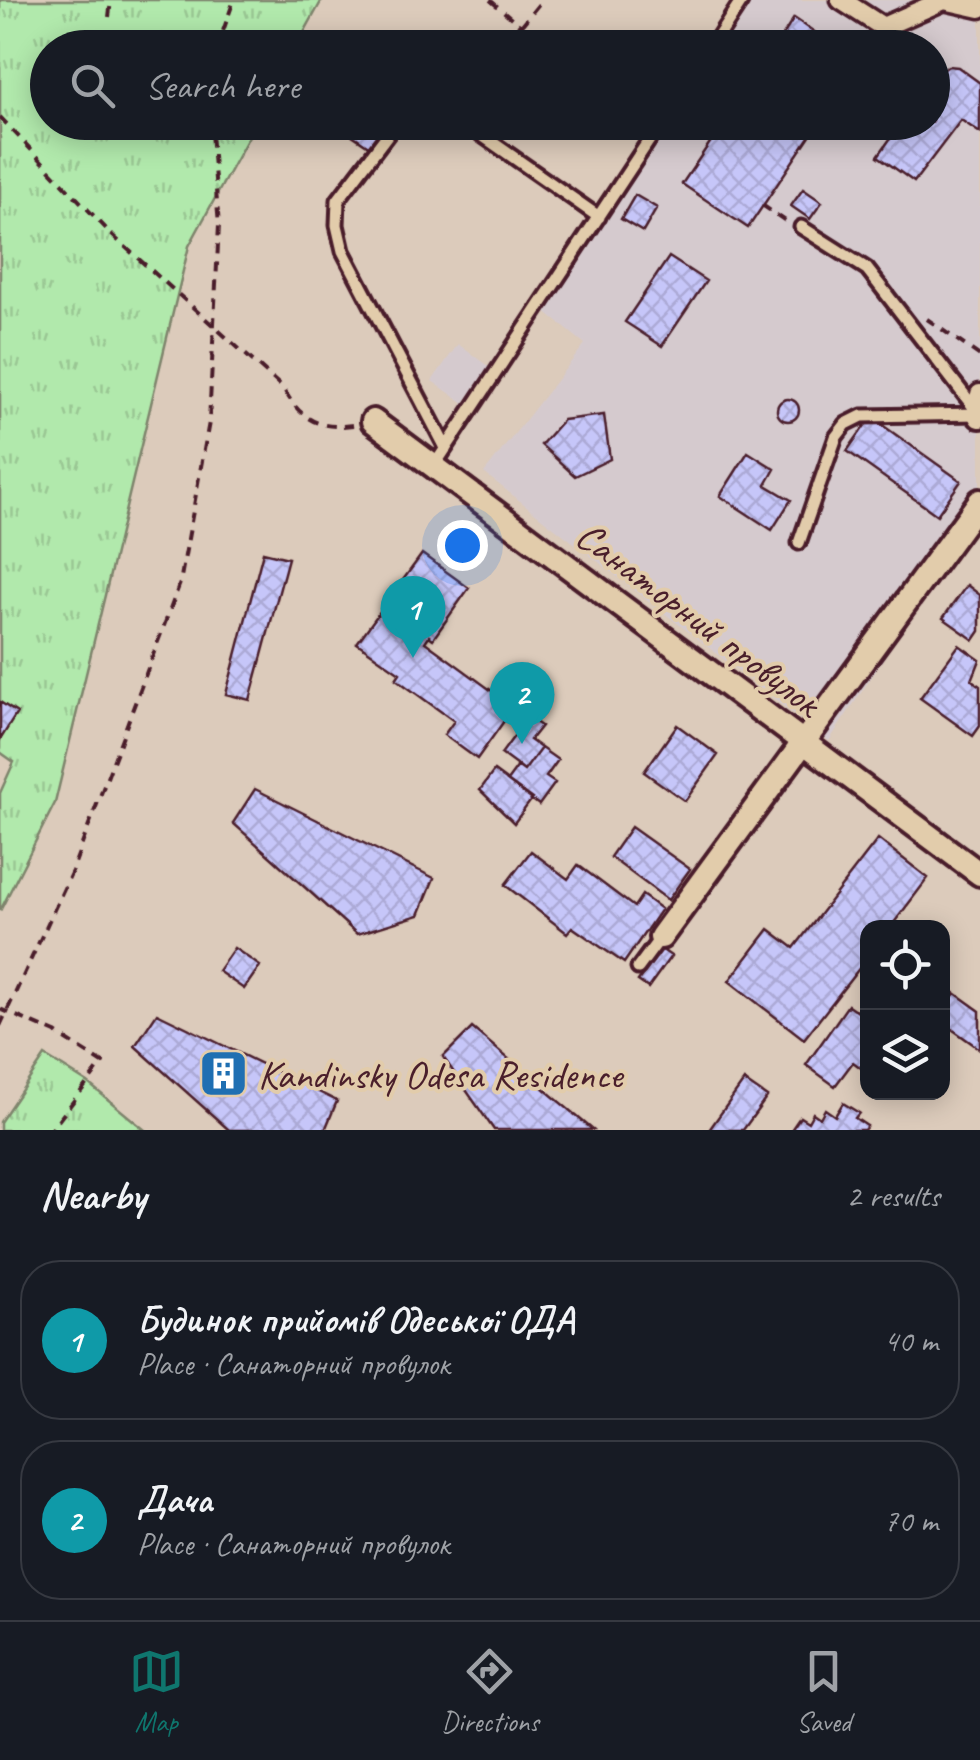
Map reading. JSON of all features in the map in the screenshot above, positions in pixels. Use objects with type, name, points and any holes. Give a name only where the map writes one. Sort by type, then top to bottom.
[{"type":"street","points":[[841,0],[883,27],[944,0],[980,8]]},
{"type":"street","points":[[980,394],[980,415]]},
{"type":"street","name":"Санаторний провулок","points":[[373,421],[440,458],[802,741],[980,874]]},
{"type":"street","points":[[662,937],[980,501]]},
{"type":"lane","points":[[723,30],[742,2]]},
{"type":"lane","points":[[383,140],[338,200],[337,226],[343,250],[440,458]]},
{"type":"lane","points":[[489,140],[599,217]]},
{"type":"lane","points":[[440,458],[650,140]]},
{"type":"lane","points":[[801,226],[867,269],[980,415]]},
{"type":"lane","points":[[798,543],[836,437],[846,424],[862,416],[980,415]]},
{"type":"lane","points":[[638,968],[662,937]]},
{"type":"path","points":[[108,16],[110,0]]},
{"type":"path","points":[[223,30],[234,0]]},
{"type":"path","points":[[490,0],[527,30]]},
{"type":"path","points":[[522,26],[542,0]]},
{"type":"path","points":[[0,117],[113,236],[283,388],[297,412],[319,426],[373,421]]},
{"type":"path","points":[[0,1026],[72,871],[180,583],[208,436],[220,224],[212,140]]},
{"type":"path","points":[[0,1009],[8,1009],[102,1063],[51,1130]]},
{"type":"shaded area","points":[[749,0],[980,0],[980,513],[829,741],[484,473],[585,344],[539,307],[653,140],[950,140],[950,30],[728,30]]},
{"type":"shaded area","points":[[458,344],[489,367],[464,403],[432,381]]},
{"type":"green space","points":[[0,0],[322,0],[305,30],[30,30],[30,140],[247,140],[189,246],[55,803],[0,911],[0,793],[14,762],[0,752]]},
{"type":"green space","points":[[45,1056],[88,1083],[145,1130],[0,1130],[0,1122]]},
{"type":"building","points":[[794,18],[812,30],[786,30]]},
{"type":"building","points":[[950,66],[958,67],[980,83],[980,133],[961,120],[950,135]]},
{"type":"building","points":[[712,140],[807,140],[748,228],[682,184]]},
{"type":"building","points":[[889,140],[946,140],[914,182],[878,156]]},
{"type":"building","points":[[803,189],[822,202],[810,219],[791,206]]},
{"type":"building","points":[[635,195],[657,208],[643,232],[621,219]]},
{"type":"building","points":[[669,257],[706,281],[662,346],[625,322]]},
{"type":"building","points":[[788,399],[796,402],[796,418],[788,421],[780,418],[777,410],[780,402]]},
{"type":"building","points":[[604,415],[610,459],[575,476],[541,445],[563,420]]},
{"type":"building","points":[[871,417],[961,481],[937,515],[847,451]]},
{"type":"building","points":[[748,452],[775,469],[766,485],[791,500],[772,530],[720,496]]},
{"type":"building","points":[[263,552],[288,558],[250,700],[226,694]]},
{"type":"building","points":[[422,554],[469,588],[433,639],[429,636],[425,642],[514,707],[477,759],[444,735],[454,721],[396,679],[400,673],[357,643]]},
{"type":"building","points":[[967,585],[980,595],[980,631],[974,640],[943,618]]},
{"type":"building","points":[[959,645],[980,660],[972,680],[980,686],[980,726],[973,736],[920,698]]},
{"type":"building","points":[[0,702],[17,713],[0,740]]},
{"type":"building","points":[[528,717],[541,726],[530,740],[541,748],[524,771],[501,754]]},
{"type":"building","points":[[677,725],[718,755],[685,801],[644,772]]},
{"type":"building","points":[[541,748],[558,760],[546,777],[555,783],[539,805],[507,781],[518,766],[524,771]]},
{"type":"building","points":[[494,771],[532,799],[514,823],[480,790]]},
{"type":"building","points":[[255,789],[434,878],[419,915],[357,934],[233,823]]},
{"type":"building","points":[[631,827],[690,869],[668,900],[610,857]]},
{"type":"building","points":[[878,839],[928,878],[896,920],[860,920],[860,967],[804,1039],[729,981],[769,929],[794,948]]},
{"type":"building","points":[[531,851],[568,879],[578,865],[634,907],[642,895],[661,909],[624,963],[572,927],[567,933],[505,885]]},
{"type":"building","points":[[234,948],[260,966],[244,989],[218,971]]},
{"type":"building","points":[[661,949],[671,956],[648,988],[638,981]]},
{"type":"building","points":[[955,993],[980,1011],[980,1049],[950,1028],[950,1000]]},
{"type":"building","points":[[848,1005],[860,1013],[860,1067],[853,1062],[835,1086],[806,1065]]},
{"type":"building","name":"Kandinsky Odesa Residence","points":[[157,1013],[337,1101],[325,1130],[229,1130],[135,1046]]},
{"type":"building","name":"Kandinsky Odesa Residence","points":[[472,1028],[593,1130],[494,1130],[443,1057]]},
{"type":"building","points":[[744,1081],[767,1097],[743,1130],[709,1130]]},
{"type":"building","points":[[843,1103],[859,1113],[855,1118],[867,1126],[864,1130],[791,1130],[800,1117],[808,1122],[813,1113],[820,1118],[825,1109],[835,1116]]},
{"type":"place","name":"Будинок прийомів Одеської ОДА","points":[[413,658]]},
{"type":"place","name":"Дача","points":[[522,744]]},
{"type":"place","name":"Kandinsky Odesa Residence","points":[[223,1074]]}]
